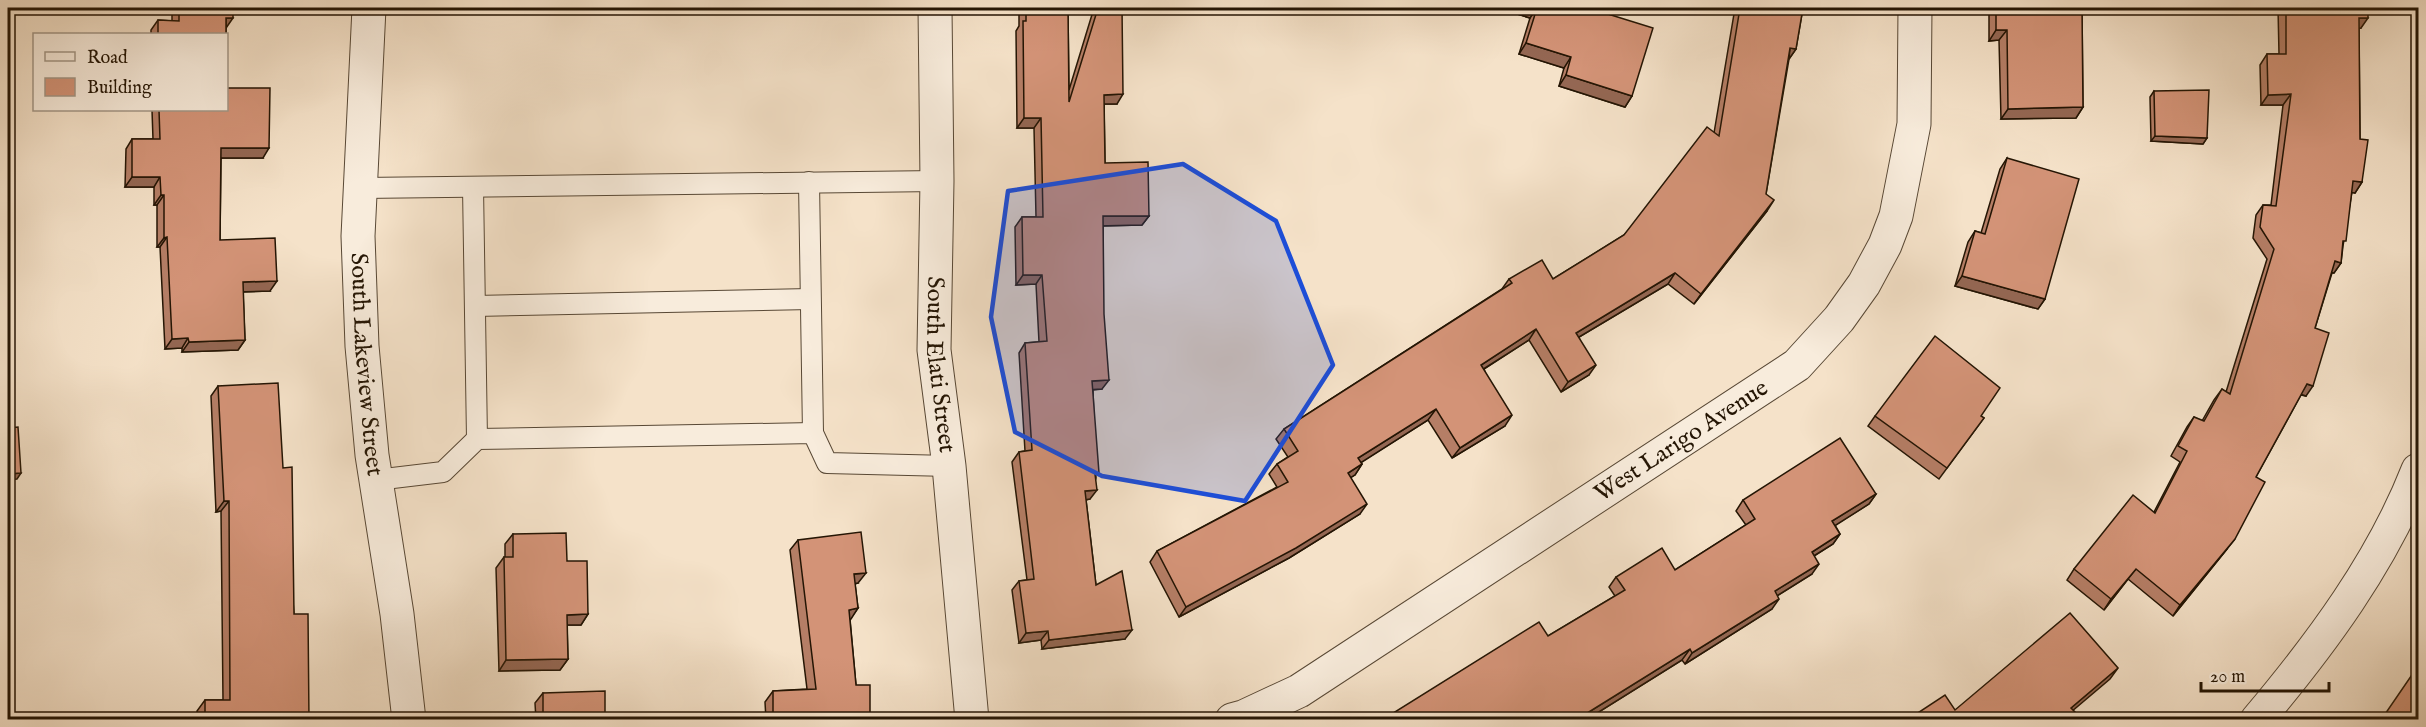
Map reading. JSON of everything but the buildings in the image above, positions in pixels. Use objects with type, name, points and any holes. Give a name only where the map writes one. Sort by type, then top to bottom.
[{"type":"street","name":"South Lakeview Street","points":[[369,8],[358,236],[362,346],[376,480],[398,614],[409,720]]},
{"type":"street","name":"South Elati Street","points":[[935,8],[937,181],[934,350],[949,466],[972,720]]},
{"type":"street","name":"West Larigo Avenue","points":[[1232,720],[1299,691],[1797,364],[1839,319],[1864,284],[1885,245],[1896,216],[1914,124],[1915,8]]},
{"type":"street","points":[[2258,720],[2309,658],[2368,569],[2410,491],[2418,470]]},
{"type":"lane","points":[[360,188],[937,181]]},
{"type":"lane","points":[[809,182],[813,433],[827,463],[949,466]]},
{"type":"lane","points":[[473,187],[477,439]]},
{"type":"lane","points":[[475,306],[810,299]]},
{"type":"lane","points":[[376,480],[443,472],[477,439],[813,433]]},
{"type":"highlighted area","points":[[1183,164],[1276,221],[1333,365],[1245,501],[1102,476],[1015,432],[991,317],[1008,191]]}]
